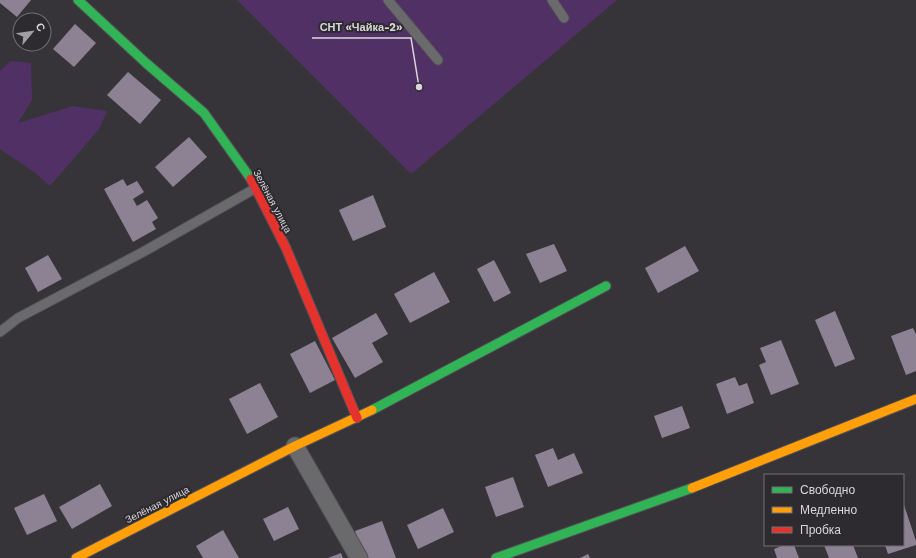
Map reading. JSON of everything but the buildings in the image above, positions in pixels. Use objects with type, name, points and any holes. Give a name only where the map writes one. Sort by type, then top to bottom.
[{"type":"street","name":"Зелёная улица","points":[[78,0],[146,63],[204,113],[250,177],[286,248],[357,418]]},
{"type":"street","name":"Зелёная улица","points":[[76,558],[295,446],[357,418],[606,286]]},
{"type":"street","points":[[496,558],[672,496],[916,399]]},
{"type":"street","points":[[295,446],[359,558]]},
{"type":"lane","points":[[388,0],[438,60]]},
{"type":"lane","points":[[552,0],[564,18]]},
{"type":"lane","points":[[0,332],[18,318],[143,252],[256,188]]},
{"type":"shaded area","points":[[237,0],[617,0],[411,174]]},
{"type":"shaded area","points":[[11,61],[31,63],[32,100],[18,123],[73,106],[107,111],[99,129],[50,186],[34,172],[0,149],[0,71]]},
{"type":"traffic: fast","points":[[78,0],[146,63],[204,113],[251,179]]},
{"type":"traffic: fast","points":[[372,410],[606,286]]},
{"type":"traffic: fast","points":[[496,558],[692,488]]},
{"type":"traffic: slow","points":[[692,488],[916,399]]},
{"type":"traffic: slow","points":[[76,558],[295,446],[372,410]]},
{"type":"traffic: jam","points":[[251,179],[286,248],[357,418]]},
{"type":"place","name":"СНТ «Чайка-2»","points":[[419,87]]}]
